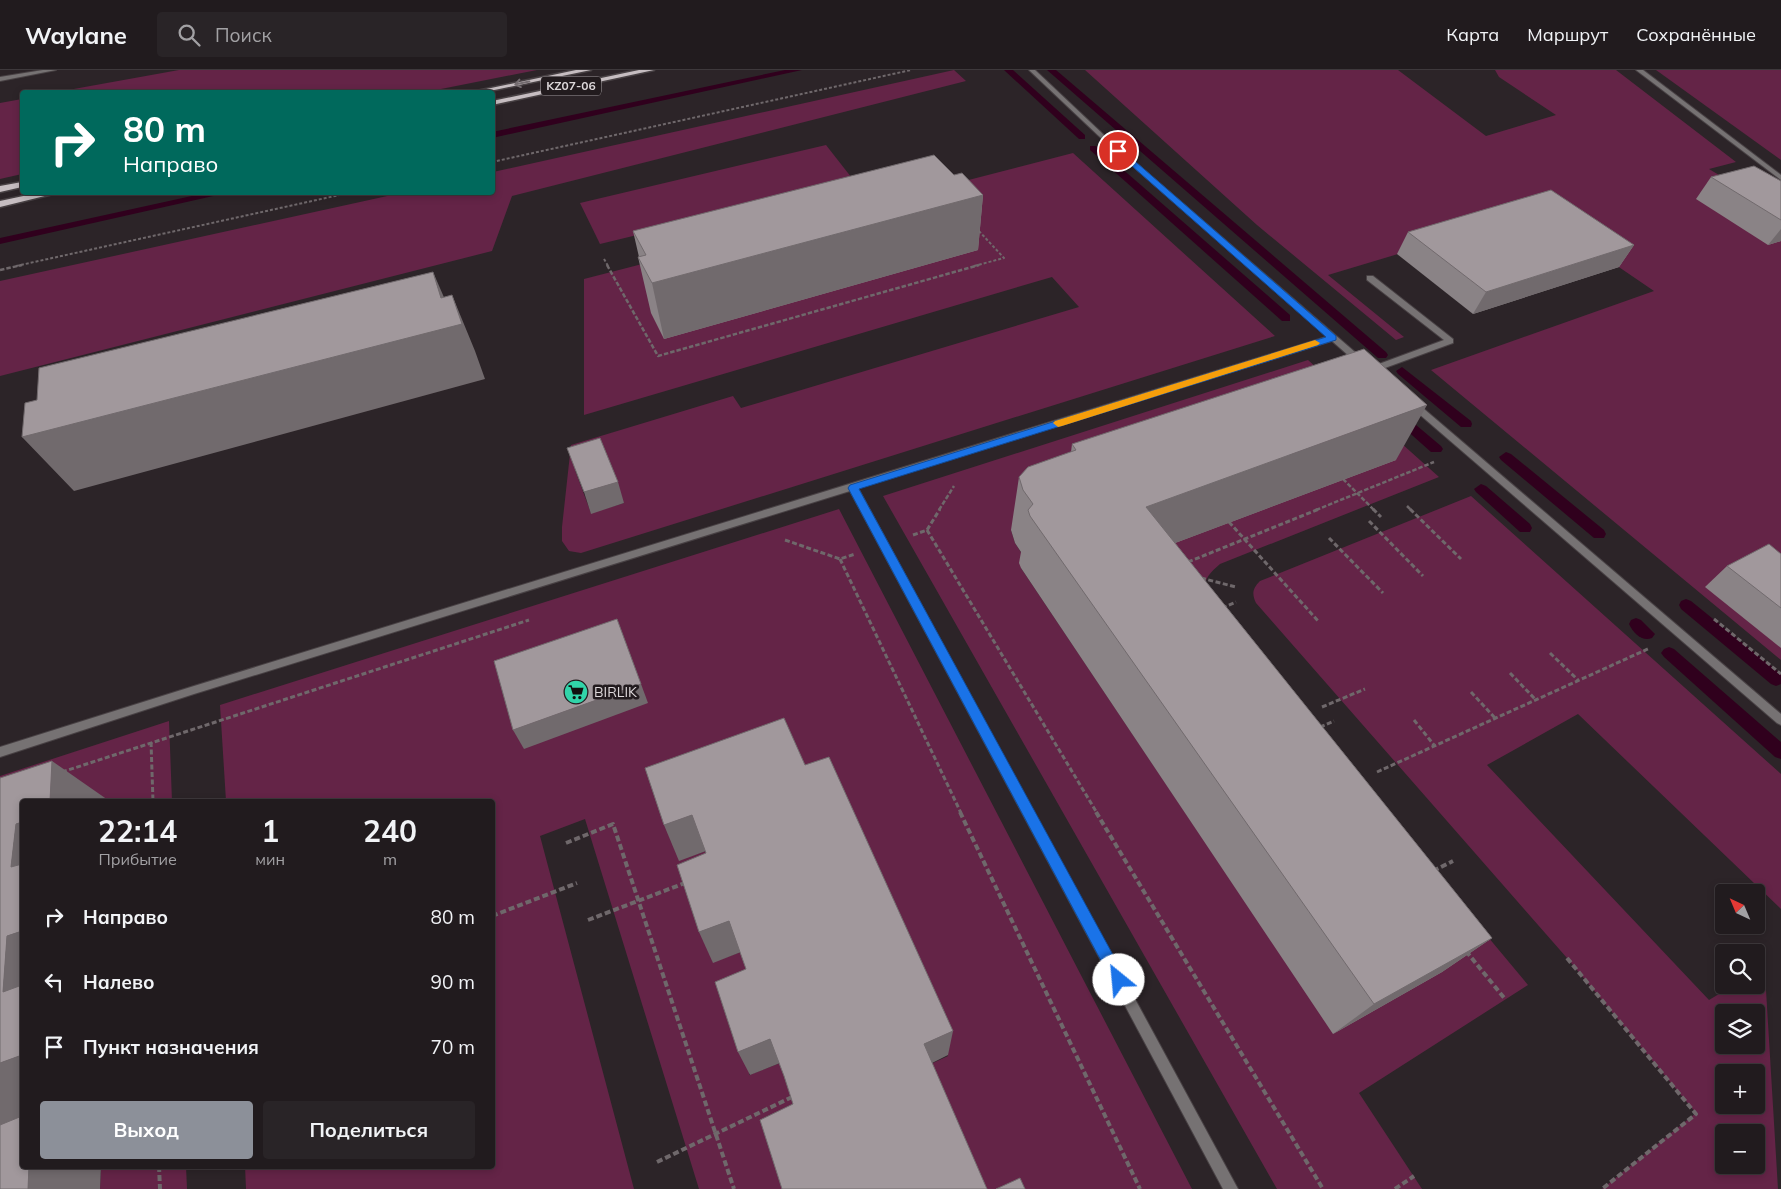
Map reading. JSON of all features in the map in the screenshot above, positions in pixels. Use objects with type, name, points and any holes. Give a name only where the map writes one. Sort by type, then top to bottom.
[{"type":"main road","name":"KZ07-06","points":[[486,90],[587,70]]},
{"type":"main road","name":"KZ07-06","points":[[495,102],[650,70]]},
{"type":"main road","points":[[0,189],[20,185]]},
{"type":"main road","points":[[0,204],[43,195]]},
{"type":"street","points":[[0,79],[53,70]]},
{"type":"street","points":[[1032,70],[1104,138],[1332,338],[1375,373],[1450,341],[1370,278]]},
{"type":"street","points":[[1639,70],[1781,178]]},
{"type":"street","points":[[0,752],[194,690],[853,488],[1332,338]]},
{"type":"street","points":[[1408,400],[1781,720]]},
{"type":"street","points":[[853,488],[886,544],[1231,1189]]},
{"type":"path","points":[[495,161],[910,70]]},
{"type":"path","points":[[0,270],[339,195]]},
{"type":"path","points":[[604,259],[658,356],[1004,258],[978,229]]},
{"type":"path","points":[[1184,564],[1466,449]]},
{"type":"path","points":[[1343,479],[1380,517]]},
{"type":"path","points":[[783,539],[840,559],[927,530],[955,484]]},
{"type":"path","points":[[1407,506],[1461,559]]},
{"type":"path","points":[[1369,521],[1423,576]]},
{"type":"path","points":[[1229,522],[1319,622]]},
{"type":"path","points":[[927,530],[1323,1189]]},
{"type":"path","points":[[1329,538],[1383,593]]},
{"type":"path","points":[[840,559],[1140,1189]]},
{"type":"path","points":[[1192,575],[1236,587]]},
{"type":"path","points":[[1221,608],[1236,602]]},
{"type":"path","points":[[56,774],[536,618]]},
{"type":"path","points":[[1377,772],[1681,634]]},
{"type":"path","points":[[1550,653],[1578,680]]},
{"type":"path","points":[[1510,673],[1535,699]]},
{"type":"path","points":[[1322,707],[1365,689]]},
{"type":"path","points":[[1471,692],[1495,718]]},
{"type":"path","points":[[1414,720],[1434,746]]},
{"type":"path","points":[[1318,728],[1334,721]]},
{"type":"path","points":[[151,742],[152,799]]},
{"type":"path","points":[[566,843],[613,824],[734,1189]]},
{"type":"path","points":[[1428,874],[1453,860]]},
{"type":"path","points":[[588,920],[688,882]]},
{"type":"path","points":[[495,915],[577,884]]},
{"type":"path","points":[[1464,948],[1505,999]]},
{"type":"path","points":[[1566,958],[1696,1114],[1602,1189]]},
{"type":"path","points":[[657,1162],[792,1097]]},
{"type":"path","points":[[159,1169],[160,1189]]},
{"type":"path","points":[[1395,1189],[1414,1176]]},
{"type":"shaded area","points":[[179,70],[537,70],[436,90],[68,90]]},
{"type":"shaded area","points":[[954,70],[966,81],[512,196],[492,251],[0,376],[0,281],[392,195],[495,195],[495,172]]},
{"type":"shaded area","points":[[1085,70],[1398,70],[1486,136],[1556,115],[1499,77],[1495,70],[1616,70],[1736,162],[1709,169],[1739,187],[1781,241],[1781,660],[1431,370],[1654,291],[1538,212],[1328,275],[1404,337],[1396,340],[1257,225]]},
{"type":"shaded area","points":[[1656,70],[1781,70],[1781,160]]},
{"type":"shaded area","points":[[20,99],[20,174],[0,179],[0,103]]},
{"type":"shaded area","points":[[826,145],[855,182],[600,244],[580,203]]},
{"type":"shaded area","points":[[1073,153],[1275,336],[581,553],[569,551],[562,541],[571,445],[733,396],[741,408],[1079,307],[1052,277],[584,415],[584,279]],"holes":[[[575,470],[624,503],[591,513]]]},
{"type":"shaded area","points":[[1308,360],[1439,477],[1220,564],[1206,580],[1204,589],[1206,599],[1528,985],[1359,1093],[1422,1189],[1277,1189],[883,496]],"holes":[[[1011,530],[1333,1033],[1021,568],[1024,557],[1015,543]]]},
{"type":"shaded area","points":[[1471,496],[1781,774],[1781,909],[1765,894],[1765,884],[1755,884],[1578,714],[1487,765],[1709,1000],[1719,994],[1765,994],[1766,990],[1778,1189],[1602,1189],[1696,1113],[1567,958],[1256,603],[1254,597],[1255,587],[1260,581]]},
{"type":"shaded area","points":[[839,509],[1192,1189],[973,1189],[922,1068],[948,1056],[833,796],[679,860],[706,851],[713,962],[741,952],[757,998],[749,1075],[780,1063],[801,1123],[787,1189],[699,1189],[585,819],[540,836],[634,1189],[246,1189],[245,1169],[495,1169],[495,799],[226,799],[220,705]]},
{"type":"shaded area","points":[[169,721],[172,799],[20,799],[20,804],[0,837],[0,776]]},
{"type":"shaded area","points":[[101,1169],[186,1169],[187,1189],[100,1189]]},
{"type":"building","points":[[934,155],[954,175],[962,173],[983,195],[652,283],[638,257],[646,255],[633,231]]},
{"type":"building","points":[[1754,166],[1781,181],[1781,220],[1711,177]]},
{"type":"building","points":[[1551,190],[1634,245],[1486,292],[1408,232]]},
{"type":"building","points":[[433,272],[441,298],[452,295],[462,324],[22,437],[25,403],[37,400],[39,368]]},
{"type":"building","points":[[1364,349],[1427,405],[1146,507],[1492,938],[1374,1004],[1030,516],[1028,510],[1033,504],[1023,490],[1019,477],[1028,467],[1076,450],[1072,444]]},
{"type":"building","points":[[600,438],[618,482],[584,492],[567,448]]},
{"type":"building","points":[[1769,544],[1781,554],[1781,608],[1727,566]]},
{"type":"building","name":"BIRLIK","points":[[617,619],[641,684],[513,730],[494,661]]},
{"type":"building","points":[[784,718],[805,765],[829,757],[953,1031],[924,1044],[987,1189],[782,1189],[760,1120],[793,1104],[784,1076],[770,1039],[738,1052],[715,982],[746,969],[729,921],[699,932],[677,865],[706,853],[692,815],[664,825],[645,768]]},
{"type":"building","points":[[52,761],[50,799],[20,799],[20,823],[16,824],[11,867],[20,865],[20,932],[7,936],[3,992],[20,986],[20,1056],[0,1063],[0,778]]},
{"type":"building","points":[[20,1117],[20,1169],[29,1169],[28,1189],[0,1189],[0,1125]]},
{"type":"building","points":[[1020,1178],[1025,1189],[996,1189]]},
{"type":"waterway","points":[[495,134],[798,70]]},
{"type":"waterway","points":[[1008,70],[1082,137]]},
{"type":"waterway","points":[[1051,70],[1382,355]]},
{"type":"waterway","points":[[1093,148],[1286,318]]},
{"type":"waterway","points":[[0,241],[212,195]]},
{"type":"waterway","points":[[1402,371],[1466,424]]},
{"type":"waterway","points":[[1399,417],[1436,449]]},
{"type":"waterway","points":[[1506,457],[1599,534]]},
{"type":"waterway","points":[[1481,489],[1525,528]]},
{"type":"waterway","points":[[1686,605],[1776,679]]},
{"type":"waterway","points":[[1636,624],[1647,634]]},
{"type":"waterway","points":[[1669,653],[1781,752]]},
{"type":"slow traffic","points":[[1058,423],[1315,343]]},
{"type":"place","name":"BIRLIK","points":[[576,692]]},
{"type":"route","points":[[1118,151],[1332,338],[853,488],[895,562],[1119,980]]}]
